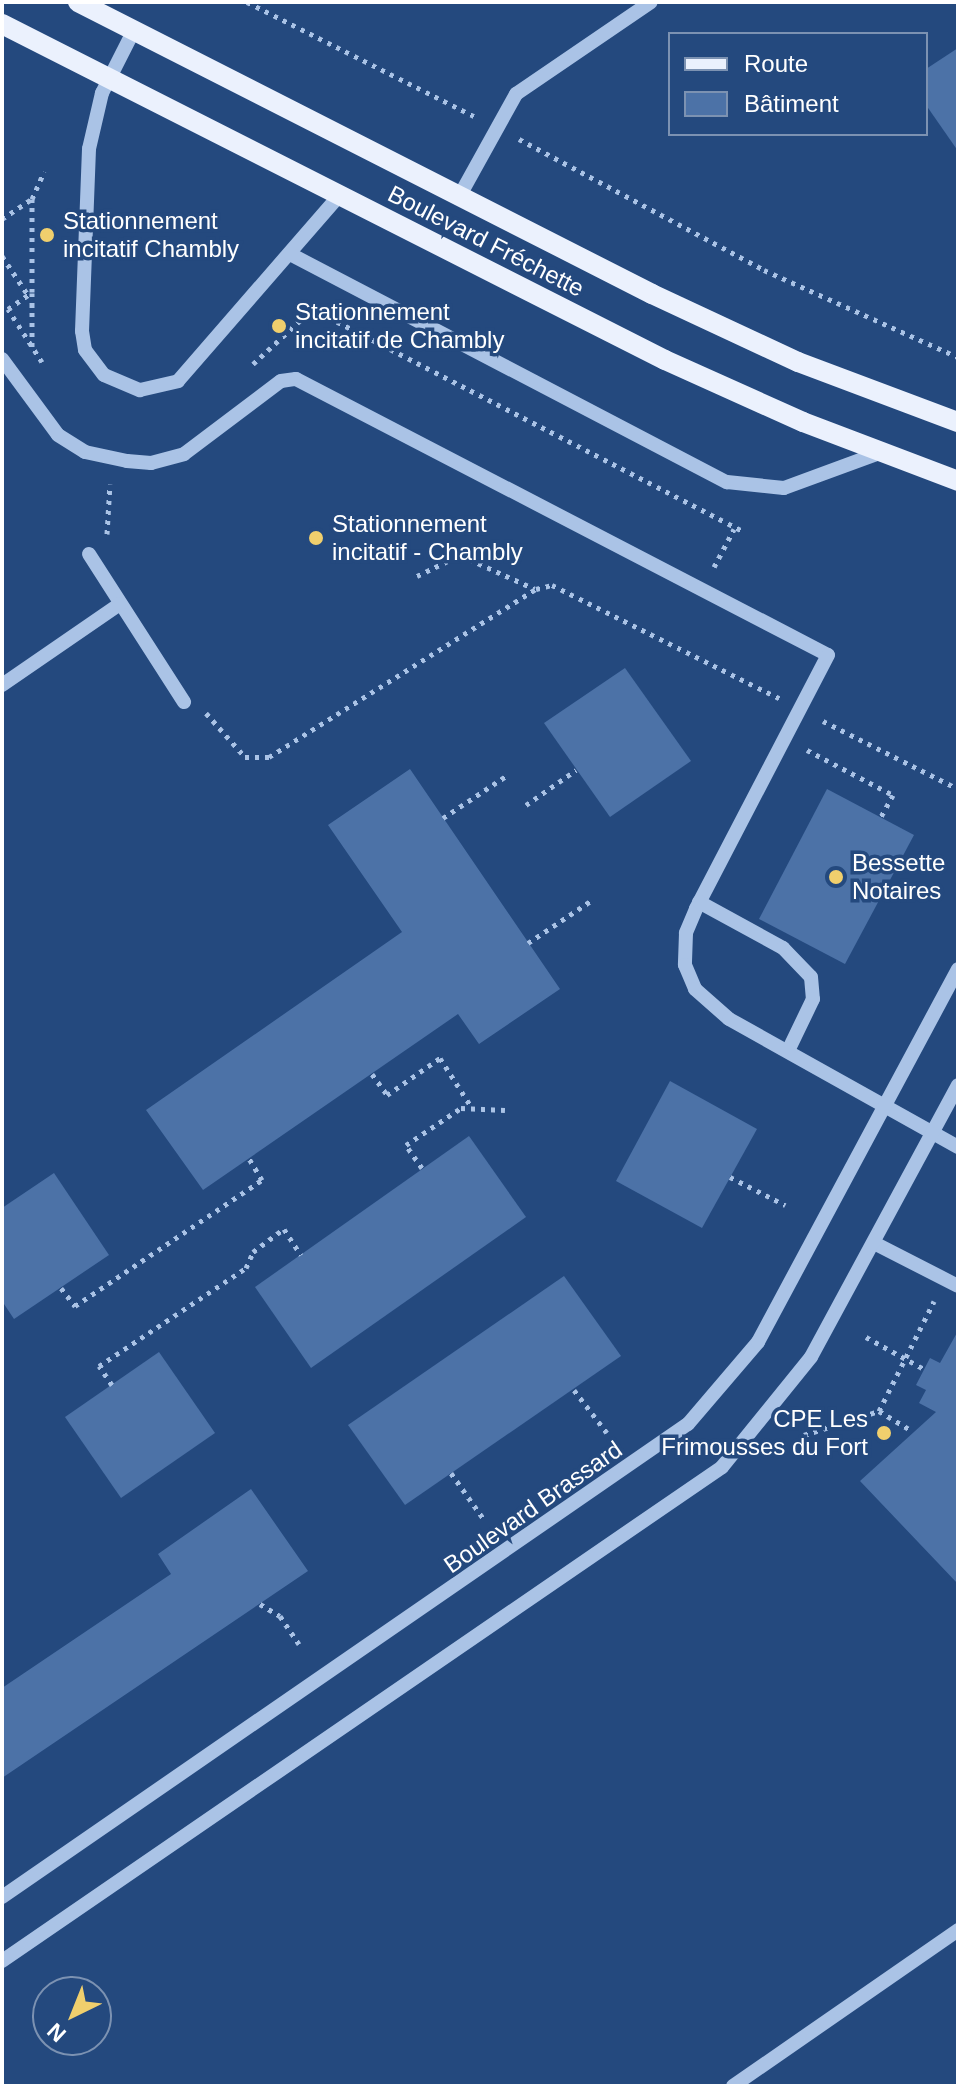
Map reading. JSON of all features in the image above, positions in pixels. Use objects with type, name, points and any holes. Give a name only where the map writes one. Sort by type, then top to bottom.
[{"type":"main road","name":"Boulevard Fréchette","points":[[78,2],[459,197],[786,356],[958,422]]},
{"type":"main road","name":"Boulevard Fréchette","points":[[2,24],[715,383],[958,481]]},
{"type":"street","points":[[459,197],[516,94],[651,2]]},
{"type":"street","points":[[134,30],[109,78],[91,128],[81,305],[85,350],[98,369],[121,386],[140,390],[178,381],[339,196]]},
{"type":"street","points":[[290,254],[727,482],[784,488],[882,452]]},
{"type":"street","points":[[2,359],[58,435],[85,452],[151,463],[184,454],[281,381],[296,379],[828,655],[699,902],[685,948],[695,989],[729,1019],[958,1147]]},
{"type":"street","points":[[89,554],[184,702]]},
{"type":"street","points":[[2,685],[120,604]]},
{"type":"street","points":[[699,902],[783,948],[811,977],[813,999],[788,1051]]},
{"type":"street","name":"Boulevard Brassard","points":[[2,1897],[688,1424],[758,1342],[958,969]]},
{"type":"street","points":[[2,1961],[710,1477],[791,1385],[874,1243],[958,1085]]},
{"type":"street","points":[[874,1243],[958,1286]]},
{"type":"street","points":[[733,2086],[958,1930]]},
{"type":"path","points":[[247,2],[471,115]]},
{"type":"path","points":[[521,140],[764,270],[958,357]]},
{"type":"path","points":[[2,219],[32,199]]},
{"type":"path","points":[[2,256],[30,293],[32,347]]},
{"type":"path","points":[[107,543],[110,483]]},
{"type":"path","points":[[702,589],[734,529]]},
{"type":"path","points":[[417,576],[460,555],[536,589]]},
{"type":"path","points":[[184,702],[209,716],[245,757],[269,757],[536,589],[557,587],[774,696]]},
{"type":"path","points":[[819,718],[958,789]]},
{"type":"path","points":[[802,747],[893,795],[881,817]]},
{"type":"path","points":[[526,805],[576,770]]},
{"type":"path","points":[[443,818],[506,776]]},
{"type":"path","points":[[528,943],[592,900]]},
{"type":"path","points":[[372,1074],[387,1095],[440,1058],[472,1108]]},
{"type":"path","points":[[422,1168],[406,1145],[461,1108],[505,1110]]},
{"type":"path","points":[[61,1288],[75,1306],[262,1180],[249,1158]]},
{"type":"path","points":[[730,1177],[785,1205]]},
{"type":"path","points":[[112,1385],[99,1366],[246,1268],[253,1252],[284,1229],[301,1255]]},
{"type":"path","points":[[804,1435],[879,1411],[937,1296]]},
{"type":"path","points":[[866,1337],[924,1369]]},
{"type":"path","points":[[574,1390],[607,1433]]},
{"type":"path","points":[[879,1411],[912,1431]]},
{"type":"path","points":[[451,1473],[483,1518]]},
{"type":"path","points":[[260,1604],[280,1616],[299,1644]]},
{"type":"building","points":[[958,48],[958,151],[928,108],[928,68]]},
{"type":"building","points":[[625,668],[691,761],[610,817],[544,723]]},
{"type":"building","points":[[410,769],[560,989],[479,1044],[458,1014],[203,1190],[146,1110],[402,932],[328,825]]},
{"type":"building","name":"Bessette Notaires","points":[[827,789],[914,835],[845,964],[759,919]]},
{"type":"building","points":[[670,1081],[757,1129],[702,1228],[616,1181]]},
{"type":"building","points":[[469,1136],[526,1217],[311,1368],[255,1287]]},
{"type":"building","points":[[54,1173],[109,1255],[14,1319],[2,1301],[2,1208]]},
{"type":"building","points":[[564,1276],[621,1356],[405,1505],[348,1425]]},
{"type":"building","points":[[958,1331],[958,1584],[860,1481],[936,1412],[919,1403],[926,1390],[916,1385],[930,1358],[940,1363]]},
{"type":"building","points":[[159,1352],[215,1433],[121,1498],[65,1417]]},
{"type":"building","points":[[251,1489],[308,1571],[2,1778],[2,1688],[171,1574],[158,1554]]},
{"type":"place","name":"Stationnement incitatif Chambly","points":[[47,235]]},
{"type":"place","name":"Stationnement incitatif de Chambly","points":[[279,326]]},
{"type":"place","name":"Stationnement incitatif - Chambly","points":[[316,538]]},
{"type":"place","name":"Bessette Notaires","points":[[836,877]]},
{"type":"place","name":"CPE Les Frimousses du Fort","points":[[884,1433]]}]
